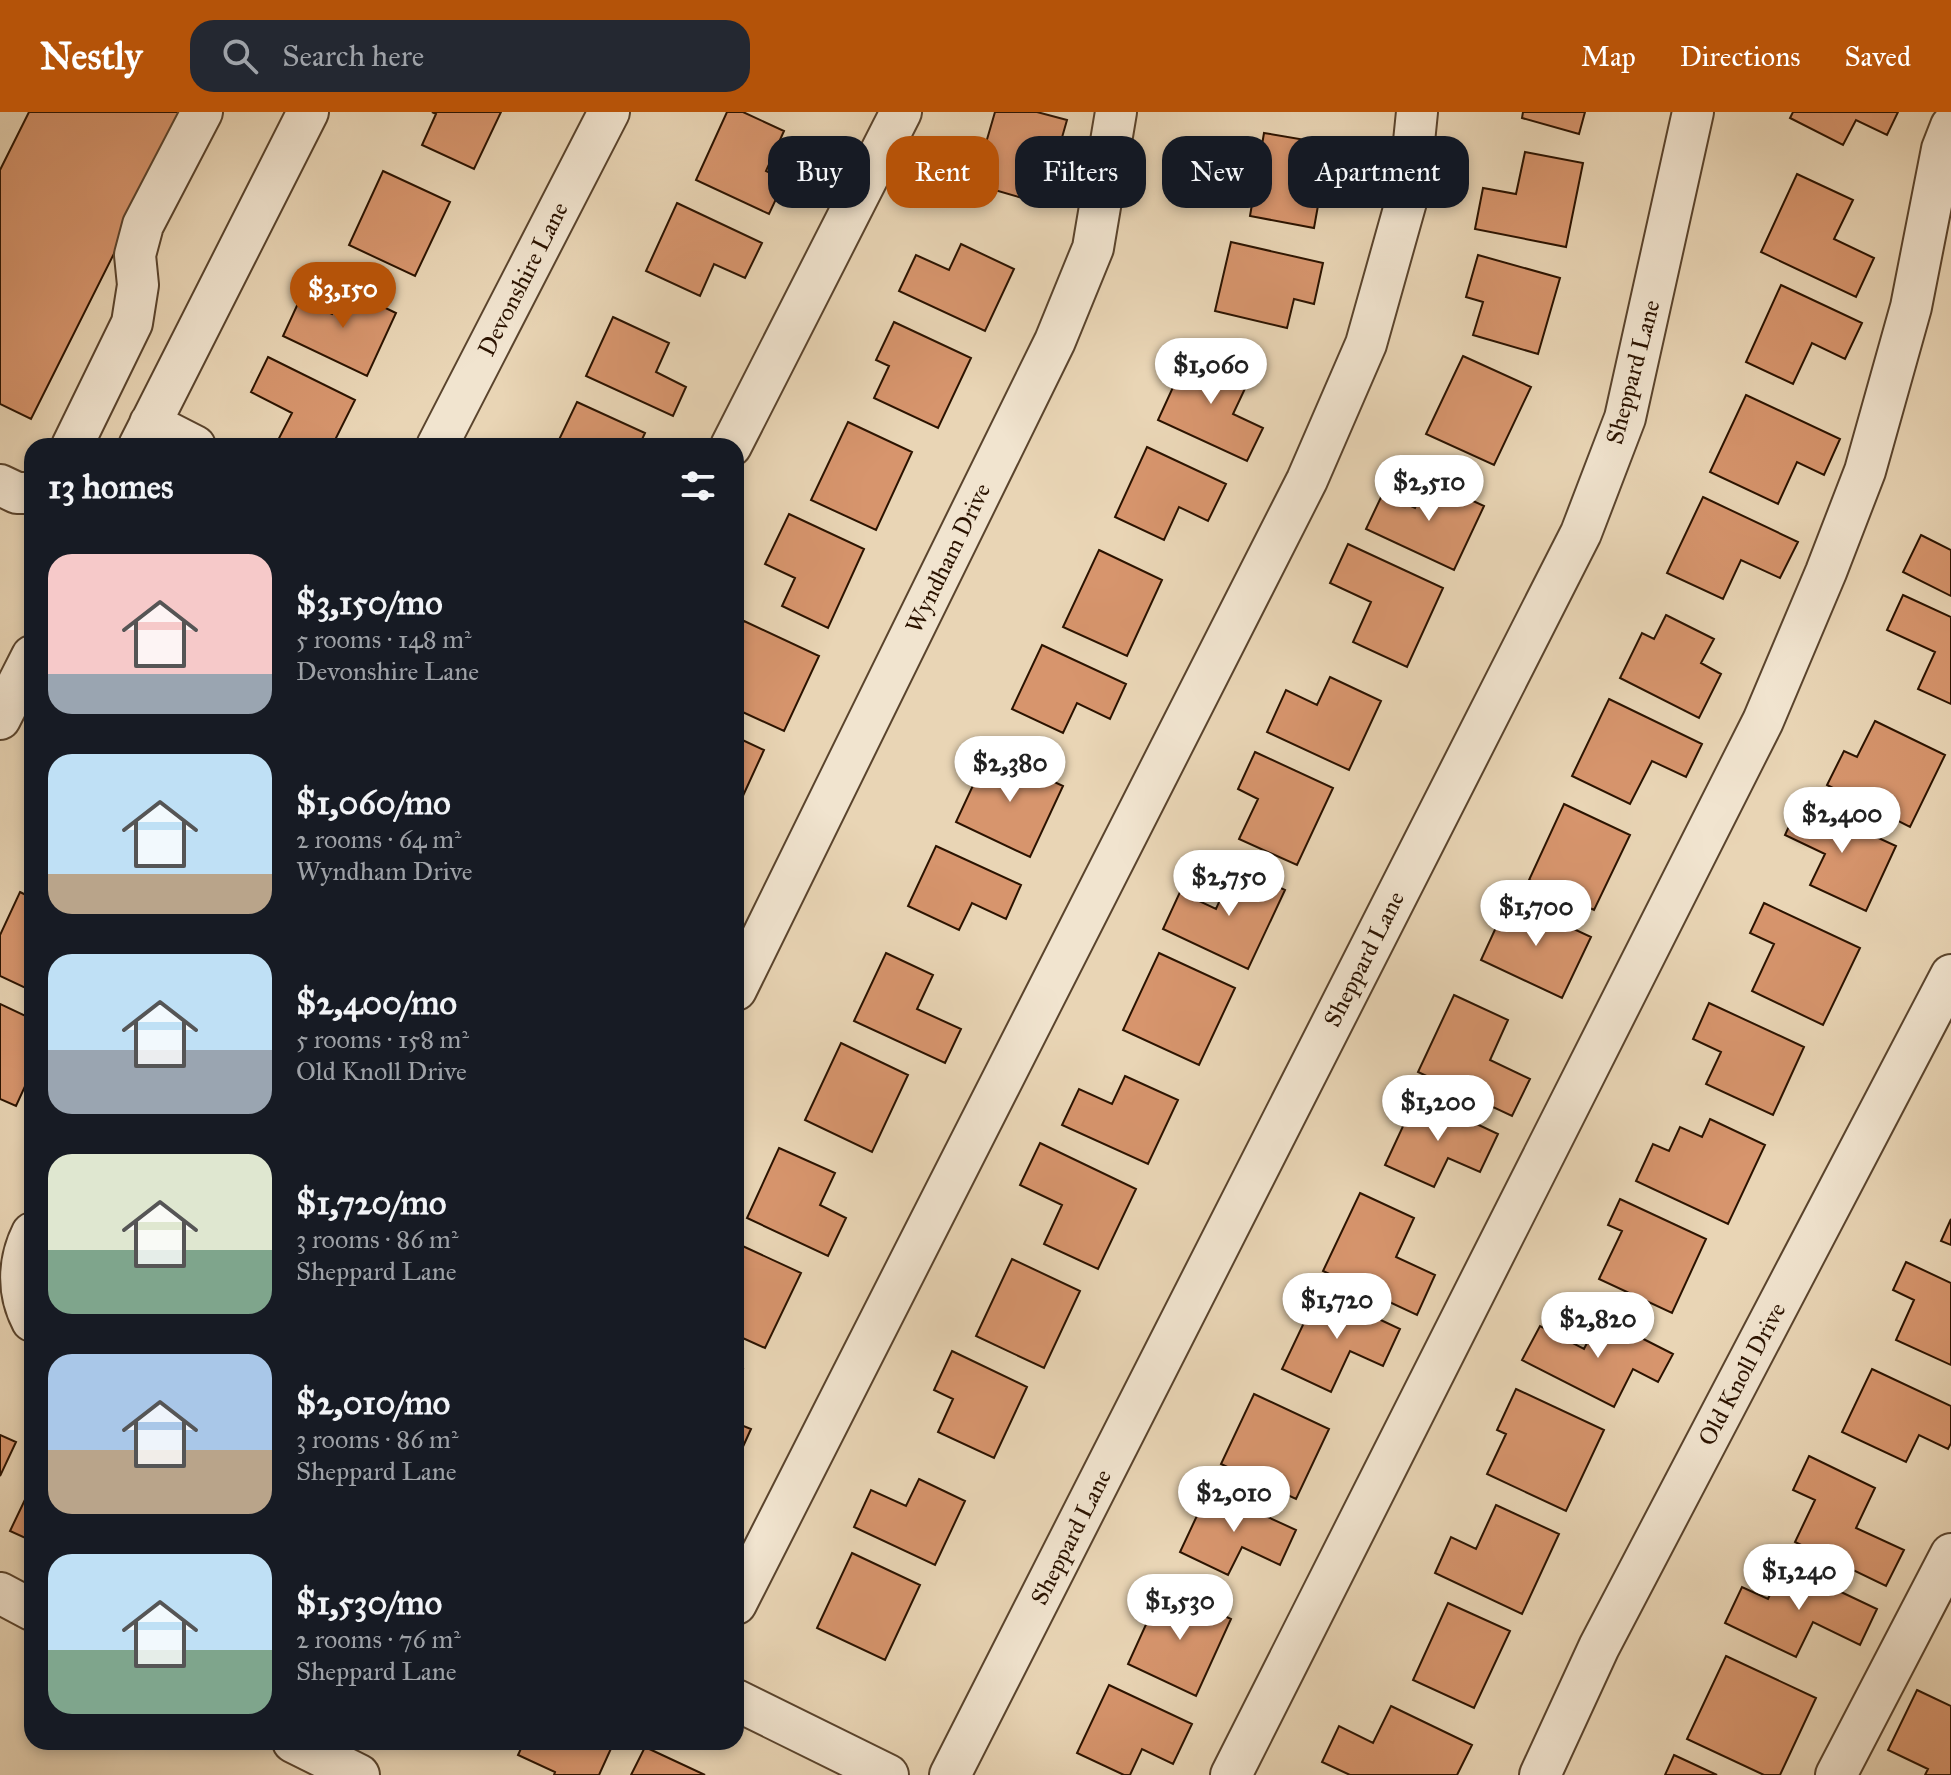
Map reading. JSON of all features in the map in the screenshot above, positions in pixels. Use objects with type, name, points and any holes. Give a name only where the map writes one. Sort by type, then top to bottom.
[{"type":"street","points":[[76,438],[132,323],[138,285],[135,255],[143,225],[202,112]]},
{"type":"street","points":[[144,435],[308,112]]},
{"type":"street","name":"Devonshire Lane","points":[[441,438],[609,112]]},
{"type":"street","points":[[735,438],[901,112]]},
{"type":"street","name":"Wyndham Drive","points":[[744,974],[1055,341],[1093,248],[1116,112]]},
{"type":"street","points":[[744,1588],[1307,480],[1366,344],[1409,191],[1417,112]]},
{"type":"street","name":"Sheppard Lane","points":[[950,1775],[1581,533],[1625,418],[1693,112]]},
{"type":"street","points":[[1231,1775],[1763,721],[1865,471],[1911,307],[1942,149],[1951,126]]},
{"type":"street","points":[[0,485],[24,493]]},
{"type":"street","points":[[0,719],[24,672]]},
{"type":"street","name":"Old Knoll Drive","points":[[1540,1775],[1599,1647],[1951,975]]},
{"type":"street","points":[[24,1248],[21,1285],[24,1295]]},
{"type":"street","points":[[1836,1775],[1951,1554]]},
{"type":"street","points":[[0,1593],[24,1606]]},
{"type":"street","points":[[744,1704],[888,1775]]},
{"type":"street","points":[[309,1750],[359,1775]]},
{"type":"building","points":[[29,112],[185,112],[31,419],[0,404],[0,170]]},
{"type":"building","points":[[432,112],[501,112],[474,169],[422,145],[436,114]]},
{"type":"building","points":[[727,112],[743,112],[784,131],[782,136],[768,136],[766,171],[768,208],[772,208],[769,214],[696,180]]},
{"type":"building","points":[[995,112],[1037,112],[1067,120],[1062,136],[1015,136],[1015,196],[999,191],[999,136],[988,136]]},
{"type":"building","points":[[1523,112],[1585,112],[1579,134],[1522,118]]},
{"type":"building","points":[[1793,112],[1898,112],[1887,135],[1856,120],[1843,145],[1790,118]]},
{"type":"building","points":[[1264,133],[1288,137],[1288,208],[1318,208],[1314,228],[1250,216],[1251,208],[1272,208],[1272,136],[1263,136]]},
{"type":"building","points":[[1525,152],[1583,163],[1566,247],[1475,229],[1483,188],[1516,194]]},
{"type":"building","points":[[383,171],[450,202],[415,276],[349,245]]},
{"type":"building","points":[[1797,174],[1853,200],[1834,239],[1874,258],[1856,297],[1761,252]]},
{"type":"building","points":[[677,203],[762,243],[745,278],[714,264],[700,296],[646,271]]},
{"type":"building","points":[[1231,242],[1323,263],[1314,304],[1294,299],[1287,328],[1215,311]]},
{"type":"building","points":[[961,244],[1014,269],[985,331],[899,291],[916,255],[949,270]]},
{"type":"building","points":[[1478,255],[1560,278],[1538,354],[1473,335],[1483,302],[1466,297]]},
{"type":"building","points":[[1781,285],[1862,323],[1845,359],[1812,343],[1793,384],[1746,362]]},
{"type":"building","points":[[344,288],[396,313],[367,376],[283,336],[300,299],[332,314]]},
{"type":"building","points":[[613,317],[669,343],[656,372],[686,387],[673,416],[586,376]]},
{"type":"building","points":[[894,322],[971,358],[938,428],[874,398],[889,366],[876,360]]},
{"type":"building","points":[[1190,350],[1250,378],[1233,414],[1263,428],[1247,461],[1158,420]]},
{"type":"building","points":[[1463,356],[1531,387],[1494,465],[1426,434]]},
{"type":"building","points":[[268,357],[355,400],[336,438],[279,438],[292,413],[251,392]]},
{"type":"building","points":[[1746,395],[1840,439],[1824,475],[1797,462],[1778,504],[1710,472]]},
{"type":"building","points":[[577,402],[645,433],[643,438],[560,438]]},
{"type":"building","points":[[848,422],[912,452],[876,530],[811,500]]},
{"type":"building","points":[[1147,447],[1226,484],[1208,521],[1179,507],[1164,540],[1115,517]]},
{"type":"building","points":[[1428,480],[1484,506],[1454,570],[1366,529],[1383,493],[1415,508]]},
{"type":"building","points":[[1703,497],[1798,542],[1780,578],[1741,560],[1723,599],[1667,573]]},
{"type":"building","points":[[789,514],[864,549],[828,628],[782,606],[795,578],[765,564]]},
{"type":"building","points":[[1921,535],[1951,550],[1951,596],[1903,572]]},
{"type":"building","points":[[1348,544],[1443,588],[1407,667],[1353,642],[1371,602],[1330,583]]},
{"type":"building","points":[[1099,550],[1162,580],[1127,656],[1063,627]]},
{"type":"building","points":[[1903,595],[1951,617],[1951,704],[1918,689],[1935,652],[1887,630]]},
{"type":"building","points":[[1666,615],[1714,639],[1701,663],[1721,674],[1699,718],[1620,678],[1642,633],[1654,639]]},
{"type":"building","points":[[744,621],[819,656],[784,731],[744,713]]},
{"type":"building","points":[[1042,645],[1126,684],[1110,719],[1077,703],[1063,733],[1012,709]]},
{"type":"building","points":[[1330,677],[1381,701],[1349,770],[1267,732],[1286,690],[1317,705]]},
{"type":"building","points":[[1609,699],[1702,744],[1686,777],[1652,761],[1630,804],[1572,776]]},
{"type":"building","points":[[1875,721],[1945,755],[1910,827],[1827,785],[1844,751],[1857,757]]},
{"type":"building","points":[[744,741],[764,750],[744,794]]},
{"type":"building","points":[[989,751],[1063,786],[1030,857],[956,822]]},
{"type":"building","points":[[1255,752],[1333,788],[1297,865],[1239,839],[1258,799],[1238,789]]},
{"type":"building","points":[[1800,802],[1896,846],[1866,911],[1810,885],[1825,854],[1785,835]]},
{"type":"building","points":[[1564,804],[1630,835],[1594,910],[1529,880]]},
{"type":"building","points":[[936,846],[1021,885],[1006,919],[972,903],[959,930],[908,906]]},
{"type":"building","points":[[1235,866],[1285,890],[1248,969],[1163,929],[1180,892],[1216,909]]},
{"type":"building","points":[[20,892],[24,894],[24,987],[0,976],[0,935]]},
{"type":"building","points":[[1509,899],[1591,937],[1562,998],[1481,960]]},
{"type":"building","points":[[1764,903],[1860,948],[1823,1025],[1752,991],[1774,944],[1750,933]]},
{"type":"building","points":[[886,953],[933,975],[917,1009],[961,1029],[945,1063],[854,1021]]},
{"type":"building","points":[[1159,953],[1235,988],[1199,1065],[1123,1030]]},
{"type":"building","points":[[1454,995],[1508,1020],[1490,1060],[1530,1079],[1512,1116],[1418,1072]]},
{"type":"building","points":[[1709,1003],[1804,1047],[1773,1115],[1706,1084],[1721,1052],[1693,1039]]},
{"type":"building","points":[[0,1004],[24,1015],[24,1088],[16,1106],[0,1099]]},
{"type":"building","points":[[841,1043],[908,1075],[872,1152],[805,1120]]},
{"type":"building","points":[[1125,1076],[1178,1100],[1148,1164],[1062,1125],[1079,1089],[1112,1104]]},
{"type":"building","points":[[1417,1096],[1498,1134],[1480,1172],[1448,1158],[1434,1187],[1385,1165]]},
{"type":"building","points":[[1710,1119],[1765,1145],[1728,1224],[1636,1181],[1653,1144],[1669,1151],[1680,1127],[1702,1137]]},
{"type":"building","points":[[1040,1143],[1136,1189],[1098,1269],[1044,1244],[1062,1205],[1020,1185]]},
{"type":"building","points":[[779,1148],[835,1173],[820,1205],[846,1218],[828,1256],[747,1218]]},
{"type":"building","points":[[1360,1193],[1414,1218],[1396,1257],[1435,1275],[1417,1315],[1323,1271]]},
{"type":"building","points":[[1620,1199],[1706,1239],[1672,1313],[1599,1279],[1622,1231],[1608,1225]]},
{"type":"building","points":[[1951,1219],[1951,1245],[1941,1241]]},
{"type":"building","points":[[744,1247],[801,1273],[765,1348],[744,1339]]},
{"type":"building","points":[[1012,1259],[1080,1291],[1044,1368],[976,1336]]},
{"type":"building","points":[[1906,1262],[1951,1283],[1951,1365],[1896,1340],[1914,1300],[1893,1290]]},
{"type":"building","points":[[1319,1291],[1400,1329],[1383,1366],[1350,1351],[1331,1392],[1282,1369]]},
{"type":"building","points":[[1600,1317],[1673,1354],[1658,1382],[1633,1369],[1614,1407],[1522,1360],[1540,1326],[1584,1349]]},
{"type":"building","points":[[952,1351],[1027,1387],[994,1458],[938,1432],[953,1399],[934,1390]]},
{"type":"building","points":[[1872,1369],[1951,1406],[1951,1443],[1948,1449],[1919,1435],[1906,1462],[1842,1432]]},
{"type":"building","points":[[1516,1389],[1604,1430],[1566,1511],[1487,1474],[1506,1434],[1497,1430]]},
{"type":"building","points":[[1254,1394],[1329,1429],[1296,1499],[1221,1464]]},
{"type":"building","points":[[744,1426],[751,1429],[744,1444]]},
{"type":"building","points":[[0,1435],[16,1442],[0,1476]]},
{"type":"building","points":[[1809,1456],[1875,1488],[1856,1528],[1904,1550],[1886,1586],[1795,1542],[1815,1500],[1793,1490]]},
{"type":"building","points":[[919,1479],[965,1501],[935,1565],[854,1527],[871,1490],[906,1506]]},
{"type":"building","points":[[1209,1490],[1296,1530],[1280,1565],[1242,1547],[1228,1575],[1180,1552]]},
{"type":"building","points":[[24,1502],[24,1537],[10,1531]]},
{"type":"building","points":[[1496,1505],[1559,1534],[1522,1614],[1435,1573],[1451,1537],[1476,1549]]},
{"type":"building","points":[[852,1553],[920,1585],[885,1660],[817,1628]]},
{"type":"building","points":[[1784,1565],[1877,1609],[1860,1645],[1813,1622],[1796,1657],[1725,1623],[1742,1587],[1768,1599]]},
{"type":"building","points":[[1163,1587],[1231,1619],[1196,1696],[1128,1664]]},
{"type":"building","points":[[1448,1603],[1510,1631],[1474,1708],[1413,1680]]},
{"type":"building","points":[[1726,1656],[1816,1698],[1780,1775],[1764,1775],[1687,1739]]},
{"type":"building","points":[[1109,1685],[1192,1724],[1173,1764],[1142,1749],[1130,1775],[1124,1775],[1077,1753]]},
{"type":"building","points":[[1917,1690],[1951,1706],[1951,1775],[1925,1775],[1928,1769],[1888,1750]]},
{"type":"building","points":[[1391,1706],[1472,1745],[1457,1775],[1350,1775],[1322,1762],[1339,1726],[1373,1743]]},
{"type":"building","points":[[520,1750],[610,1750],[599,1775],[554,1775],[555,1772],[518,1755]]},
{"type":"building","points":[[644,1750],[651,1750],[705,1775],[631,1775]]},
{"type":"building","points":[[1674,1755],[1717,1775],[1665,1775]]}]
